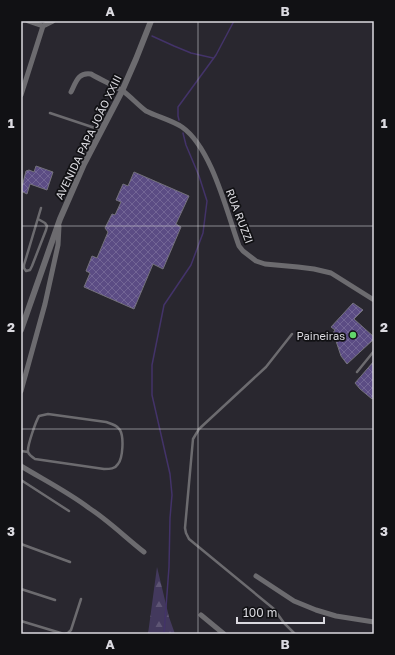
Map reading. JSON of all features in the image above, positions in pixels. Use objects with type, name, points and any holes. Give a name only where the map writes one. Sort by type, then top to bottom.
[{"type":"street","points":[[28,21],[43,26]]},
{"type":"street","points":[[21,95],[24,78],[43,26],[52,21]]},
{"type":"street","name":"AVENIDA PAPA JOÃO XXIII","points":[[21,330],[60,220],[84,164],[122,91],[151,21]]},
{"type":"street","name":"RUA RUZZI","points":[[71,92],[79,76],[86,73],[91,74],[122,91],[147,111],[170,120],[183,128],[195,140],[204,153],[221,193],[239,246],[256,261],[265,264],[306,268],[331,273],[374,300]]},
{"type":"street","points":[[21,391],[51,276],[58,245],[60,220]]},
{"type":"street","points":[[21,466],[102,516],[128,540],[144,552]]},
{"type":"street","points":[[256,576],[294,601],[309,607],[336,616],[374,622]]},
{"type":"street","points":[[201,615],[224,634]]},
{"type":"lane","points":[[50,113],[101,130]]},
{"type":"lane","points":[[38,219],[47,226],[32,266],[30,270],[26,270],[24,265],[41,208]]},
{"type":"lane","points":[[292,334],[266,367],[199,429],[193,440],[185,528],[189,539],[274,609],[284,623],[295,634]]},
{"type":"lane","points":[[357,372],[374,351]]},
{"type":"lane","points":[[21,451],[28,452],[35,459],[109,469],[114,468],[120,461],[123,443],[122,435],[114,424],[48,414],[39,416],[36,420],[28,452]]},
{"type":"lane","points":[[21,480],[69,511]]},
{"type":"lane","points":[[21,544],[70,562]]},
{"type":"lane","points":[[21,589],[55,600]]},
{"type":"lane","points":[[21,621],[64,634],[68,633],[71,630],[81,599]]},
{"type":"green space","points":[[157,567],[169,617],[175,634],[148,634]]},
{"type":"building","points":[[36,166],[53,172],[47,190],[30,184],[27,194],[21,191],[26,171],[29,170],[34,172]]},
{"type":"building","points":[[134,172],[189,196],[176,224],[181,227],[163,269],[153,264],[134,309],[84,287],[90,273],[86,271],[92,256],[97,258],[108,232],[105,228],[112,214],[115,215],[121,202],[116,200],[123,184],[128,186]]},
{"type":"building","name":"Paineiras","points":[[353,303],[363,310],[354,319],[374,337],[374,339],[347,364],[341,356],[333,333],[335,330],[331,327]]},
{"type":"building","points":[[374,361],[374,396],[372,399],[355,383]]},
{"type":"waterway","points":[[179,120],[178,107],[216,55],[234,21]]},
{"type":"waterway","points":[[152,36],[191,53],[213,58]]},
{"type":"waterway","points":[[164,634],[172,495],[170,474],[152,395],[152,365],[164,305],[191,265],[203,233],[207,201],[183,133]]},
{"type":"place","name":"Paineiras","points":[[353,335]]}]
